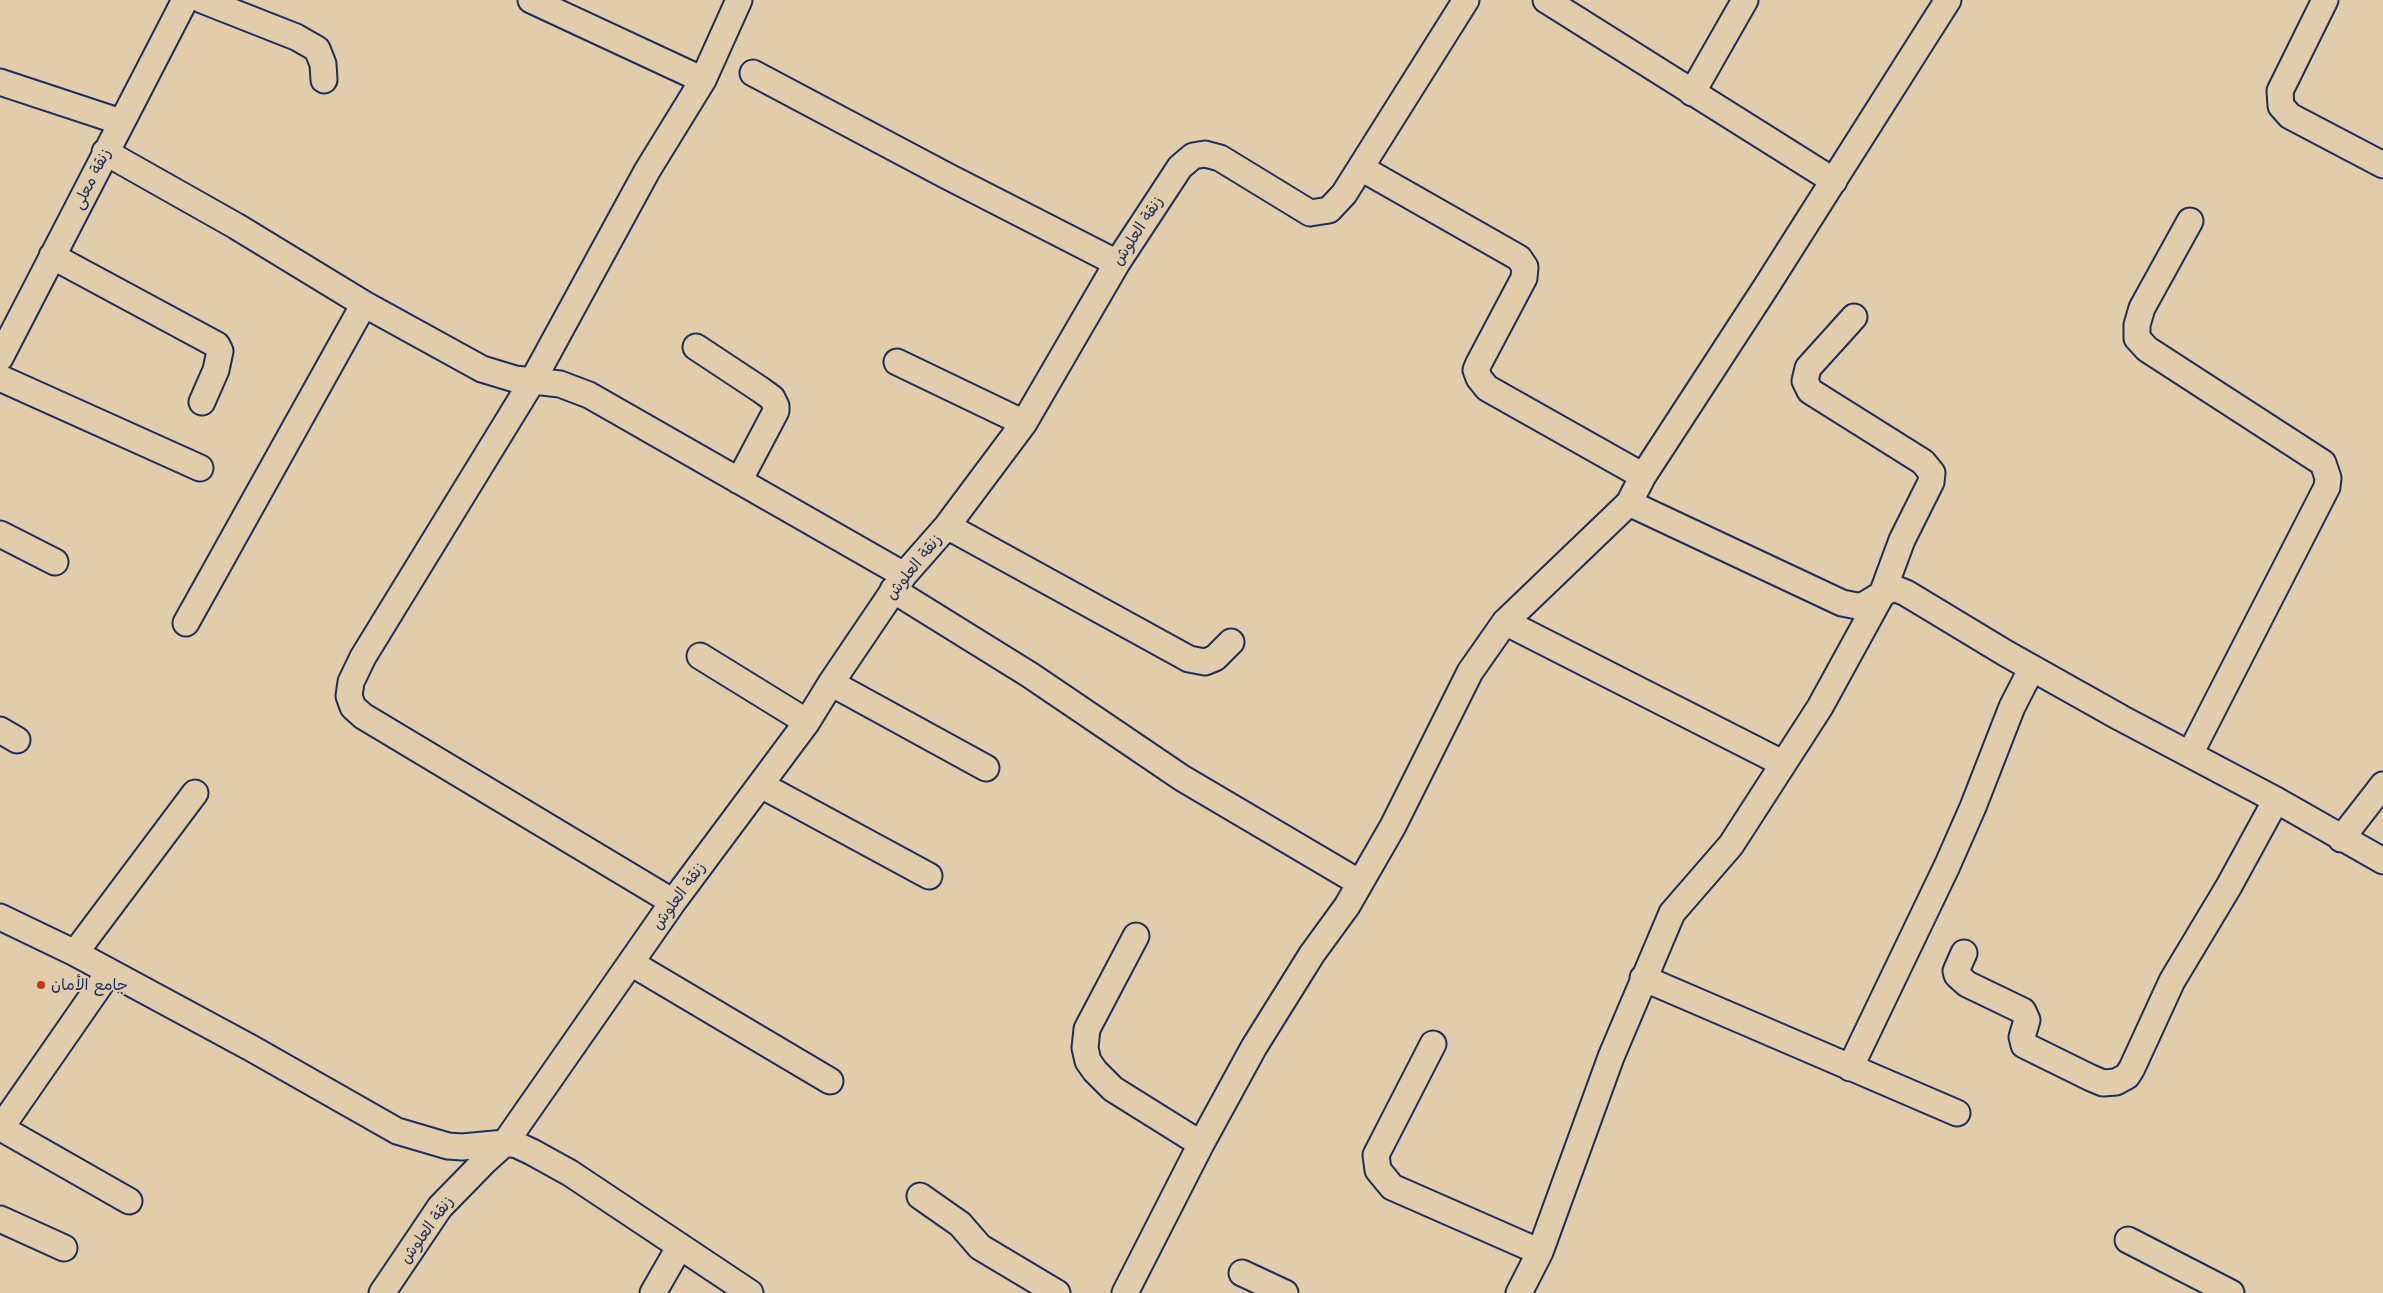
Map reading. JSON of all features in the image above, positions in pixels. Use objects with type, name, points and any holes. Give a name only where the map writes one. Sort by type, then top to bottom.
[{"type":"street","name":"زنقة معلى","points":[[0,358],[184,0]]},
{"type":"street","points":[[202,0],[296,37],[317,50],[323,64],[324,80]]},
{"type":"street","points":[[531,0],[703,80]]},
{"type":"street","points":[[673,902],[363,716],[353,707],[349,696],[351,682],[363,657],[533,380],[647,171],[703,80],[739,0]]},
{"type":"street","name":"زنقة العلوش","points":[[382,1293],[440,1207],[505,1143],[673,902],[808,722],[831,683],[899,583],[946,526],[1024,423],[1117,263],[1180,166],[1193,156],[1205,154],[1220,158],[1310,212],[1329,210],[1334,206],[1361,168],[1466,0]]},
{"type":"street","points":[[1546,0],[1834,180]]},
{"type":"street","points":[[1692,93],[1745,0]]},
{"type":"street","points":[[1125,1293],[1201,1144],[1254,1047],[1360,884],[1394,826],[1470,672],[1505,622],[1629,503],[1643,476],[1948,0]]},
{"type":"street","points":[[2325,0],[2280,91],[2281,106],[2290,116],[2383,165]]},
{"type":"street","points":[[753,73],[947,176],[1117,263]]},
{"type":"street","points":[[0,82],[121,122]]},
{"type":"street","points":[[105,152],[236,226],[364,304],[482,369],[515,379],[560,384],[589,395],[739,481],[899,583],[1182,778],[1360,884]]},
{"type":"street","points":[[1361,168],[1519,258],[1525,267],[1524,278],[1479,363],[1476,370],[1479,378],[1487,388],[1643,476]]},
{"type":"street","points":[[2190,221],[2142,308],[2137,325],[2137,338],[2147,349],[2323,463],[2328,478],[2327,487],[2190,754]]},
{"type":"street","points":[[52,256],[217,345],[220,351],[216,370],[202,402]]},
{"type":"street","points":[[186,623],[364,304]]},
{"type":"street","points":[[1521,1292],[1540,1252],[1611,1057],[1672,913],[1688,892],[1721,858],[1820,707],[1882,594],[1902,540],[1931,482],[1932,473],[1923,462],[1810,390],[1805,381],[1808,368],[1854,317]]},
{"type":"street","points":[[696,347],[772,398],[776,406],[776,411],[739,481]]},
{"type":"street","points":[[897,362],[1024,423]]},
{"type":"street","points":[[0,378],[200,468]]},
{"type":"street","points":[[1629,503],[1842,602],[1857,606],[1864,605],[1882,594],[1896,589],[1906,593],[2032,668],[2276,800],[2341,839],[2383,861]]},
{"type":"street","points":[[946,526],[1189,659],[1205,662],[1215,658],[1231,642]]},
{"type":"street","points":[[0,534],[55,562]]},
{"type":"street","points":[[1505,622],[1782,763]]},
{"type":"street","points":[[700,656],[808,722]]},
{"type":"street","points":[[1850,1068],[1947,866],[1973,807],[2012,707],[2032,668]]},
{"type":"street","points":[[831,683],[986,768]]},
{"type":"street","points":[[761,785],[929,876]]},
{"type":"street","points":[[2341,839],[2383,785]]},
{"type":"street","points":[[75,953],[195,793]]},
{"type":"street","points":[[1964,953],[1956,971],[1957,975],[1967,984],[2023,1011],[2028,1020],[2022,1037],[2028,1048],[2103,1083],[2116,1082],[2127,1076],[2132,1068],[2172,981],[2229,886],[2276,800]]},
{"type":"street","points":[[0,917],[75,953],[251,1048],[397,1131],[419,1139],[462,1148],[505,1143],[517,1145],[570,1173],[750,1293]]},
{"type":"street","points":[[1136,936],[1087,1029],[1085,1048],[1088,1061],[1095,1072],[1113,1089],[1201,1144]]},
{"type":"street","points":[[630,964],[830,1081]]},
{"type":"street","points":[[109,972],[0,1128],[129,1202]]},
{"type":"street","points":[[1644,978],[1956,1113]]},
{"type":"street","points":[[1434,1044],[1376,1155],[1378,1170],[1392,1187],[1540,1252]]},
{"type":"street","points":[[920,1196],[960,1224],[980,1247],[1056,1293]]},
{"type":"street","points":[[0,1219],[64,1248]]},
{"type":"street","points":[[2128,1240],[2231,1293]]},
{"type":"street","points":[[653,1293],[680,1246]]},
{"type":"street","points":[[1242,1273],[1285,1293]]},
{"type":"place","name":"جامع الأمان","points":[[41,985]]}]
